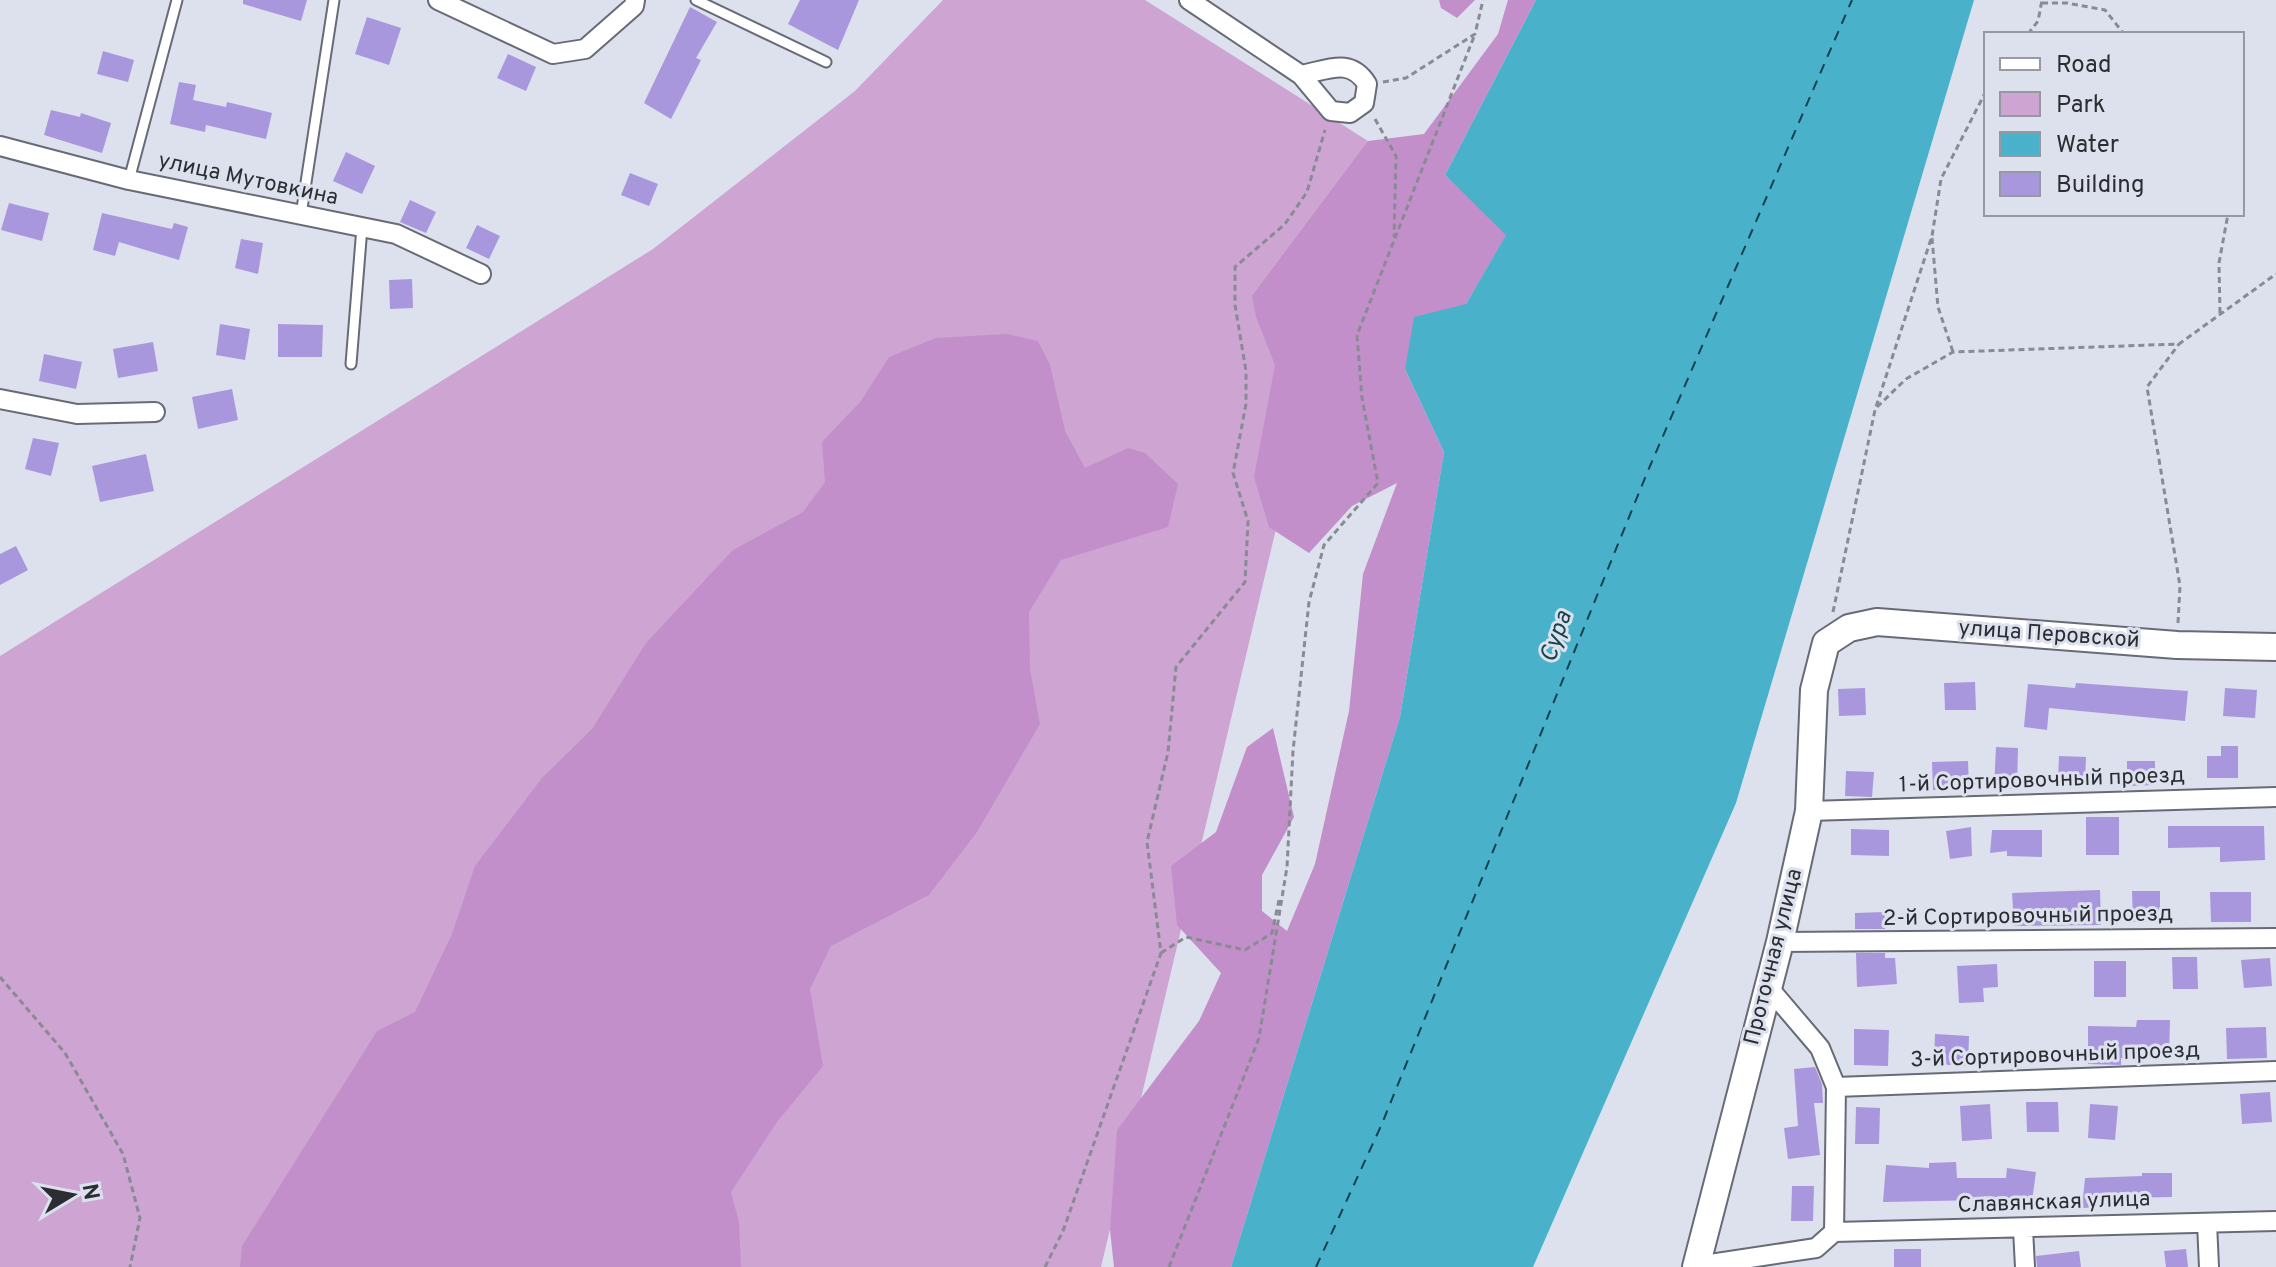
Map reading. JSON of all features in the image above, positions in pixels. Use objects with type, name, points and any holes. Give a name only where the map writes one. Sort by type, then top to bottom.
[{"type":"main road","name":"улица Перовской","points":[[1826,643],[1849,628],[1877,622],[2177,645],[2276,647]]},
{"type":"main road","name":"Проточная улица","points":[[1696,1267],[1780,942],[1809,811],[1814,690],[1826,643]]},
{"type":"street","points":[[438,0],[553,54],[585,49],[634,3]]},
{"type":"street","points":[[1189,0],[1301,75],[1331,111],[1350,113],[1364,97],[1359,71],[1346,65],[1301,75]]},
{"type":"street","name":"улица Мутовкина","points":[[0,146],[129,180],[396,234],[481,274]]},
{"type":"street","points":[[0,399],[77,414],[155,412]]},
{"type":"street","name":"1-й Сортировочный проезд","points":[[1809,811],[2276,797]]},
{"type":"street","name":"2-й Сортировочный проезд","points":[[1780,942],[2276,938]]},
{"type":"street","points":[[1696,1267],[1816,1258],[1834,1232],[1836,1087],[1820,1048],[1768,987]]},
{"type":"street","name":"3-й Сортировочный проезд","points":[[1836,1087],[2276,1071]]},
{"type":"street","name":"Славянская улица","points":[[1834,1232],[2276,1221]]},
{"type":"street","points":[[2207,1223],[2209,1267]]},
{"type":"street","points":[[2023,1229],[2025,1267]]},
{"type":"lane","points":[[129,180],[177,0]]},
{"type":"lane","points":[[301,215],[334,0]]},
{"type":"lane","points":[[696,0],[826,62]]},
{"type":"lane","points":[[351,364],[362,227]]},
{"type":"path","points":[[1169,1267],[1259,1038],[1287,867],[1293,751],[1309,602],[1324,545],[1378,483],[1362,398],[1357,335],[1475,34],[1483,0]]},
{"type":"path","points":[[2030,32],[2038,21],[2042,2],[2105,10],[2122,32]]},
{"type":"path","points":[[1394,241],[1396,156],[1364,97],[1406,78],[1475,34]]},
{"type":"path","points":[[1826,643],[1875,410],[1932,236],[1941,179],[1984,95]]},
{"type":"path","points":[[1045,1267],[1063,1231],[1161,953],[1147,842],[1168,752],[1176,667],[1245,582],[1248,521],[1233,473],[1246,404],[1246,371],[1235,305],[1235,267],[1285,224],[1307,192],[1331,111]]},
{"type":"path","points":[[2220,313],[2219,263],[2228,216]]},
{"type":"path","points":[[1932,236],[1938,307],[1953,352]]},
{"type":"path","points":[[2177,645],[2180,586],[2147,387],[2179,344],[2276,274]]},
{"type":"path","points":[[1875,410],[1906,379],[1953,352],[2179,344]]},
{"type":"path","points":[[1161,953],[1186,937],[1245,950],[1272,933],[1287,867]]},
{"type":"path","points":[[0,977],[65,1053],[123,1154],[140,1218],[130,1267]]},
{"type":"green space","points":[[943,0],[1145,0],[1368,141],[1101,1267],[0,1267],[0,656],[653,249],[855,91]]},
{"type":"shaded area","points":[[1439,0],[1475,0],[1457,18],[1441,8]]},
{"type":"shaded area","points":[[1508,0],[1536,0],[1445,175],[1507,234],[1466,304],[1405,369],[1444,452],[1400,717],[1231,1267],[1114,1267],[1110,1230],[1117,1130],[1199,1021],[1221,973],[1177,925],[1171,866],[1216,832],[1247,747],[1273,728],[1294,817],[1262,875],[1262,911],[1287,931],[1315,864],[1349,711],[1363,574],[1397,483],[1352,506],[1309,553],[1269,527],[1254,477],[1275,365],[1256,317],[1252,296],[1368,141],[1424,134],[1498,34]]},
{"type":"shaded area","points":[[1007,334],[1038,341],[1050,365],[1065,431],[1085,468],[1128,448],[1145,453],[1178,484],[1168,527],[1061,560],[1029,612],[1030,669],[1040,724],[977,832],[929,895],[831,946],[810,989],[823,1066],[777,1122],[731,1192],[739,1222],[741,1267],[240,1267],[242,1246],[377,1031],[415,1012],[452,934],[475,866],[542,778],[592,729],[646,643],[733,550],[803,512],[825,482],[822,442],[861,401],[889,357],[936,338]]},
{"type":"water","name":"Сура","points":[[1536,0],[1974,0],[1736,803],[1533,1267],[1231,1267],[1400,717],[1444,452],[1405,369],[1414,317],[1466,304],[1506,235],[1445,175]]},
{"type":"building","points":[[243,0],[307,0],[301,21],[243,4]]},
{"type":"building","points":[[800,0],[859,0],[838,50],[788,24]]},
{"type":"building","points":[[690,7],[717,22],[696,58],[701,60],[671,119],[644,103]]},
{"type":"building","points":[[367,17],[401,28],[389,65],[355,54]]},
{"type":"building","points":[[103,51],[134,60],[128,82],[97,74]]},
{"type":"building","points":[[508,54],[536,67],[526,91],[497,78]]},
{"type":"building","points":[[179,82],[196,85],[193,100],[226,107],[227,102],[272,113],[266,139],[206,125],[205,132],[170,124]]},
{"type":"building","points":[[51,110],[80,117],[81,113],[111,123],[102,153],[44,135]]},
{"type":"building","points":[[346,152],[375,166],[362,194],[333,181]]},
{"type":"building","points":[[630,173],[658,184],[649,206],[621,195]]},
{"type":"building","points":[[410,200],[436,212],[426,233],[400,222]]},
{"type":"building","points":[[9,203],[49,213],[42,241],[1,230]]},
{"type":"building","points":[[102,213],[172,229],[174,223],[188,227],[179,260],[119,242],[115,256],[93,250]]},
{"type":"building","points":[[477,225],[500,236],[489,259],[466,248]]},
{"type":"building","points":[[241,239],[263,243],[258,274],[235,268]]},
{"type":"building","points":[[412,279],[413,308],[390,309],[389,280]]},
{"type":"building","points":[[220,324],[250,329],[245,360],[216,355]]},
{"type":"building","points":[[278,324],[323,325],[322,357],[278,357]]},
{"type":"building","points":[[153,342],[158,371],[118,378],[113,349]]},
{"type":"building","points":[[44,354],[82,362],[76,389],[39,381]]},
{"type":"building","points":[[232,389],[238,420],[198,429],[192,397]]},
{"type":"building","points":[[33,438],[59,443],[51,476],[25,469]]},
{"type":"building","points":[[146,454],[154,491],[100,502],[92,466]]},
{"type":"building","points":[[16,546],[28,570],[0,585],[0,554]]},
{"type":"building","points":[[1975,682],[1976,710],[1945,710],[1944,683]]},
{"type":"building","points":[[2076,683],[2188,691],[2185,721],[2049,708],[2047,730],[2024,727],[2028,684],[2075,688]]},
{"type":"building","points":[[1865,688],[1866,715],[1839,716],[1838,689]]},
{"type":"building","points":[[2225,688],[2257,690],[2255,718],[2223,716]]},
{"type":"building","points":[[2221,746],[2238,746],[2238,778],[2207,778],[2207,756],[2221,756]]},
{"type":"building","points":[[1996,747],[2018,748],[2017,789],[1994,788]]},
{"type":"building","points":[[2059,756],[2086,757],[2085,783],[2058,781]]},
{"type":"building","points":[[1968,761],[1969,788],[1933,790],[1932,762]]},
{"type":"building","points":[[2127,761],[2155,761],[2155,785],[2127,786]]},
{"type":"building","points":[[1846,771],[1874,772],[1872,797],[1845,796]]},
{"type":"building","points":[[2086,817],[2119,817],[2119,855],[2086,855]]},
{"type":"building","points":[[2168,826],[2264,826],[2265,860],[2220,862],[2220,847],[2168,848]]},
{"type":"building","points":[[1971,827],[1972,856],[1950,859],[1946,831]]},
{"type":"building","points":[[1851,829],[1889,830],[1889,856],[1851,855]]},
{"type":"building","points":[[1992,830],[2042,830],[2042,857],[2007,856],[2007,851],[1990,853]]},
{"type":"building","points":[[2100,890],[2101,925],[2014,926],[2012,893]]},
{"type":"building","points":[[2132,891],[2160,891],[2160,922],[2133,922]]},
{"type":"building","points":[[2210,892],[2251,892],[2251,922],[2211,922]]},
{"type":"building","points":[[1885,912],[1885,929],[1855,929],[1855,913]]},
{"type":"building","points":[[1856,953],[1885,953],[1885,958],[1895,958],[1897,984],[1857,987]]},
{"type":"building","points":[[2172,957],[2197,957],[2198,989],[2173,989]]},
{"type":"building","points":[[2270,958],[2272,986],[2244,988],[2241,960]]},
{"type":"building","points":[[2094,961],[2126,961],[2126,997],[2094,997]]},
{"type":"building","points":[[1997,964],[1998,987],[1983,988],[1984,1002],[1959,1003],[1957,966]]},
{"type":"building","points":[[2137,1020],[2170,1020],[2169,1058],[2121,1058],[2121,1065],[2088,1064],[2088,1026],[2136,1027]]},
{"type":"building","points":[[2266,1027],[2267,1058],[2227,1059],[2226,1028]]},
{"type":"building","points":[[1854,1029],[1889,1030],[1888,1066],[1854,1065]]},
{"type":"building","points":[[1935,1034],[1969,1036],[1968,1066],[1934,1064]]},
{"type":"building","points":[[1815,1067],[1822,1084],[1823,1103],[1814,1103],[1820,1155],[1788,1159],[1784,1128],[1798,1126],[1794,1069]]},
{"type":"building","points":[[2270,1092],[2272,1122],[2242,1124],[2240,1094]]},
{"type":"building","points":[[2026,1102],[2058,1102],[2059,1132],[2027,1132]]},
{"type":"building","points":[[1990,1104],[1992,1139],[1962,1141],[1960,1106]]},
{"type":"building","points":[[2090,1104],[2118,1106],[2115,1140],[2088,1138]]},
{"type":"building","points":[[1856,1107],[1880,1108],[1879,1144],[1855,1144]]},
{"type":"building","points":[[1956,1162],[1957,1178],[2006,1178],[2007,1168],[2036,1172],[2032,1201],[1984,1196],[1984,1200],[1883,1202],[1886,1165],[1929,1168],[1929,1163]]},
{"type":"building","points":[[2142,1173],[2172,1173],[2172,1197],[2122,1198],[2122,1206],[2082,1208],[2085,1178],[2142,1176]]},
{"type":"building","points":[[1792,1186],[1814,1186],[1813,1221],[1791,1221]]},
{"type":"building","points":[[1894,1249],[1921,1249],[1921,1267],[1894,1267]]},
{"type":"building","points":[[2186,1249],[2188,1267],[2166,1267],[2164,1251]]},
{"type":"building","points":[[2079,1251],[2081,1267],[2037,1267],[2036,1256]]},
{"type":"ferry route","points":[[1316,1267],[1381,1126],[1647,473],[1852,0]]}]
